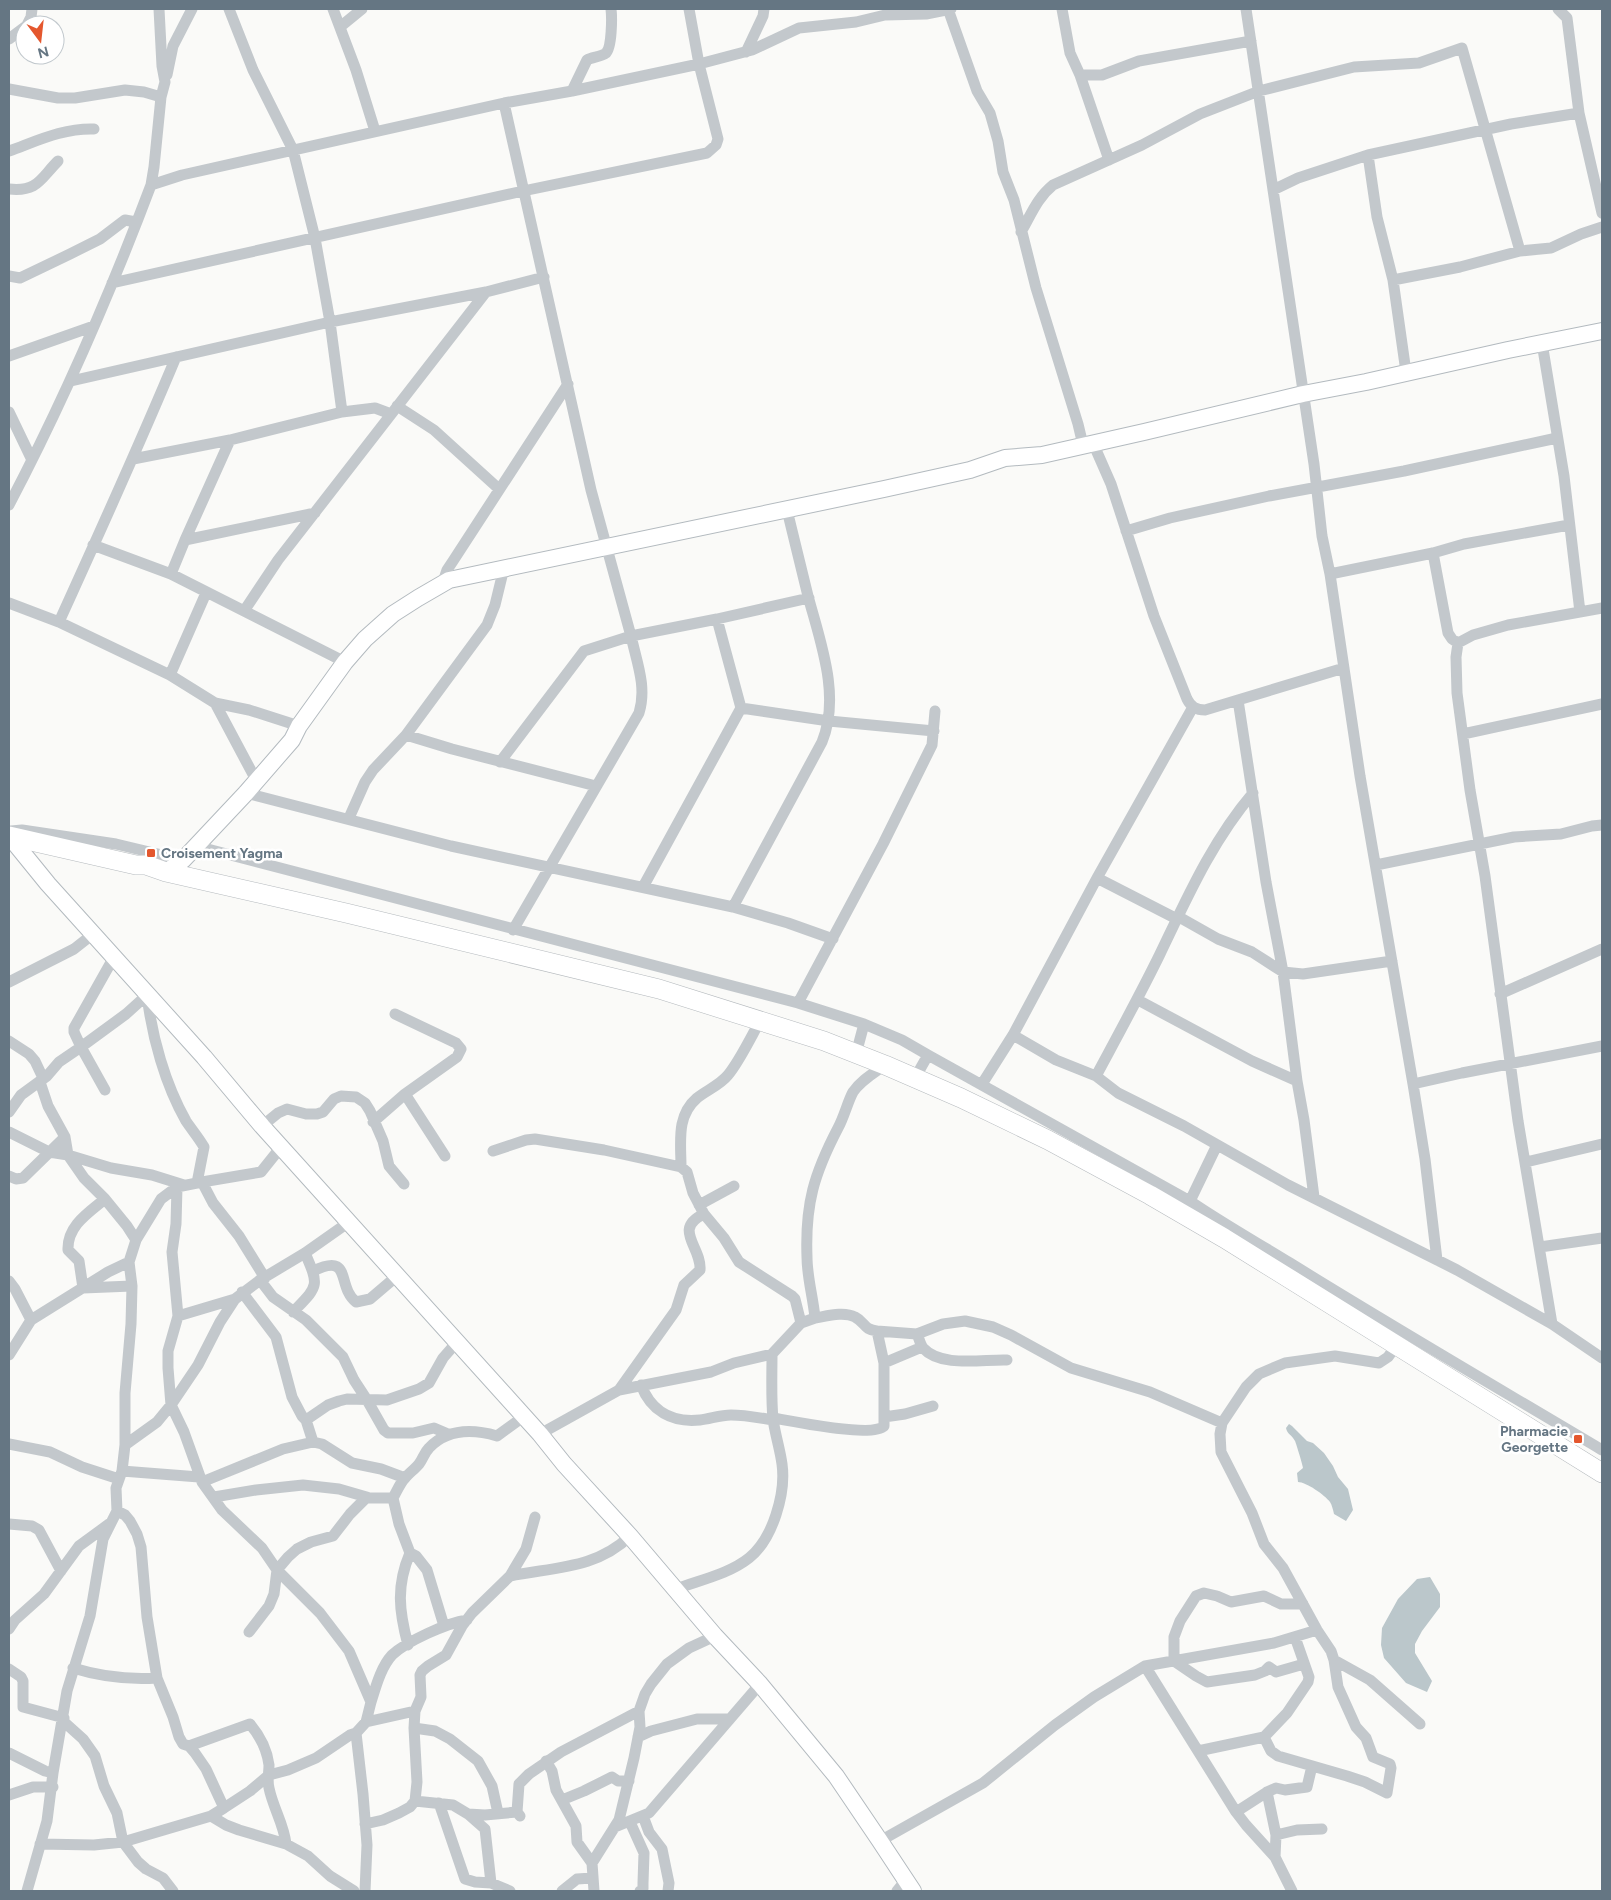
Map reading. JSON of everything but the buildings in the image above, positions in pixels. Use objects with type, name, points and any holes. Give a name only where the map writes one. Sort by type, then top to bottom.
[{"type":"main road","points":[[9,836],[146,865],[166,872],[595,973],[674,994],[824,1041],[885,1065],[1025,1128],[1118,1177],[1224,1238],[1602,1473]]},
{"type":"street","points":[[159,9],[162,66],[165,82]]},
{"type":"street","points":[[9,505],[71,380],[151,185],[161,97],[173,46],[192,9]]},
{"type":"street","points":[[229,9],[253,70],[293,150],[315,238],[330,322],[342,412]]},
{"type":"street","points":[[333,9],[356,70],[375,131]]},
{"type":"street","points":[[340,27],[362,9]]},
{"type":"street","points":[[572,91],[587,60],[603,55],[608,50],[611,33],[611,9]]},
{"type":"street","points":[[112,283],[707,153],[716,145],[718,139],[699,64],[689,9]]},
{"type":"street","points":[[746,52],[763,16],[764,9]]},
{"type":"street","points":[[151,185],[182,175],[375,131],[699,64],[746,52],[798,28],[856,22],[885,15],[926,14],[950,9],[977,91],[990,113],[998,141],[1003,172],[1014,200],[1039,298],[1078,424],[1110,484],[1154,616],[1187,699],[1197,710],[1205,710],[1344,668]]},
{"type":"street","points":[[1062,9],[1070,53],[1080,75],[1109,160]]},
{"type":"street","points":[[1246,9],[1317,486],[1322,536],[1330,574],[1360,776],[1425,1159],[1437,1260]]},
{"type":"street","points":[[1558,9],[1567,18],[1579,113],[1602,214]]},
{"type":"street","points":[[1080,75],[1102,75],[1139,61],[1251,41]]},
{"type":"street","points":[[1021,232],[1043,193],[1053,185],[1109,160],[1200,114],[1259,91],[1354,67],[1419,63],[1462,48],[1520,251]]},
{"type":"street","points":[[9,89],[58,98],[75,98],[124,90],[144,92],[161,97]]},
{"type":"street","points":[[504,103],[568,384],[590,490],[631,636],[643,690],[643,700],[638,714],[513,930]]},
{"type":"street","points":[[1273,190],[1306,175],[1368,155],[1486,129],[1579,113]]},
{"type":"street","points":[[9,151],[76,129],[94,129]]},
{"type":"street","points":[[1368,155],[1377,217],[1393,280],[1406,372]]},
{"type":"street","points":[[9,189],[35,186],[58,161]]},
{"type":"street","points":[[9,276],[20,278],[70,254],[100,239],[125,220],[136,222]]},
{"type":"street","points":[[1393,280],[1520,251],[1551,248],[1581,234],[1602,227]]},
{"type":"street","points":[[71,380],[330,322],[486,292],[544,277]]},
{"type":"street","points":[[244,611],[278,560],[486,292]]},
{"type":"street","points":[[9,356],[94,326]]},
{"type":"street","points":[[166,872],[183,860],[292,740],[299,726],[345,662],[365,638],[393,614],[443,582],[606,546],[787,510],[970,470],[1005,458],[1042,454],[1173,426],[1303,394],[1602,331]]},
{"type":"street","points":[[1542,343],[1564,476],[1580,612]]},
{"type":"street","points":[[59,622],[133,459],[176,356]]},
{"type":"street","points":[[443,582],[447,570],[568,384]]},
{"type":"street","points":[[133,459],[230,440],[342,412],[375,408],[394,410],[434,430],[499,489]]},
{"type":"street","points":[[9,412],[32,460]]},
{"type":"street","points":[[1126,531],[1170,518],[1317,486],[1404,471],[1557,438]]},
{"type":"street","points":[[172,574],[185,540],[230,440]]},
{"type":"street","points":[[733,907],[822,742],[829,721],[829,685],[821,637],[809,598],[787,510]]},
{"type":"street","points":[[185,540],[315,512]]},
{"type":"street","points":[[1330,574],[1433,553],[1464,544],[1569,524]]},
{"type":"street","points":[[93,545],[172,574],[206,593],[345,662]]},
{"type":"street","points":[[1433,553],[1448,633],[1458,643]]},
{"type":"street","points":[[349,818],[365,782],[373,770],[406,735],[487,624],[495,605],[504,568]]},
{"type":"street","points":[[170,675],[206,593]]},
{"type":"street","points":[[500,762],[584,651],[631,636],[809,598]]},
{"type":"street","points":[[9,602],[59,622],[170,675],[214,703],[249,710],[299,726]]},
{"type":"street","points":[[1458,643],[1473,635],[1508,625],[1602,608]]},
{"type":"street","points":[[643,887],[741,708],[717,619]]},
{"type":"street","points":[[1458,643],[1456,657],[1457,693],[1478,845],[1485,876],[1510,1064],[1552,1324]]},
{"type":"street","points":[[1238,700],[1266,882],[1283,972],[1314,1197]]},
{"type":"street","points":[[214,703],[251,786],[349,818],[451,846],[733,907],[788,923],[833,939]]},
{"type":"street","points":[[1463,734],[1602,704]]},
{"type":"street","points":[[982,1084],[1012,1035],[1193,707]]},
{"type":"street","points":[[741,708],[829,721],[934,731]]},
{"type":"street","points":[[798,1003],[833,939],[932,745],[935,712]]},
{"type":"street","points":[[406,735],[452,750],[596,786]]},
{"type":"street","points":[[1096,1076],[1138,1000],[1210,852],[1234,815],[1253,793]]},
{"type":"street","points":[[1376,865],[1514,837],[1560,834],[1602,825]]},
{"type":"street","points":[[183,860],[116,844],[22,830],[11,831],[9,836],[92,934],[204,1058],[262,1126],[540,1434],[564,1464],[630,1536],[715,1636],[760,1684],[836,1776],[880,1841],[905,1887]]},
{"type":"street","points":[[196,846],[798,1003],[864,1024],[902,1040],[1190,1201],[1230,1228],[1362,1308],[1602,1450]]},
{"type":"street","points":[[1097,878],[1218,939],[1252,952],[1283,972],[1303,974],[1392,961]]},
{"type":"street","points":[[9,982],[74,950],[92,934]]},
{"type":"street","points":[[1500,994],[1602,949]]},
{"type":"street","points":[[106,1090],[81,1047],[74,1028],[114,958]]},
{"type":"street","points":[[9,1112],[21,1095],[42,1080],[59,1062],[126,1014],[147,995]]},
{"type":"street","points":[[147,995],[151,1027],[172,1091],[187,1121],[204,1147],[200,1182],[212,1203],[239,1236],[267,1291],[306,1320],[343,1357],[354,1380],[384,1430],[388,1433],[413,1433],[434,1428],[448,1434]]},
{"type":"street","points":[[1138,1000],[1252,1061],[1297,1081]]},
{"type":"street","points":[[373,1122],[405,1094],[457,1057],[461,1049],[456,1043],[395,1014]]},
{"type":"street","points":[[681,1167],[680,1129],[684,1112],[697,1098],[722,1082],[729,1074],[760,1021]]},
{"type":"street","points":[[856,1054],[864,1024]]},
{"type":"street","points":[[1012,1035],[1056,1060],[1096,1076],[1118,1093],[1184,1126],[1288,1185],[1437,1260],[1552,1324],[1602,1358]]},
{"type":"street","points":[[9,1041],[29,1054],[35,1061],[48,1106],[65,1136],[68,1155],[84,1178],[105,1199],[136,1240]]},
{"type":"street","points":[[1413,1084],[1602,1046]]},
{"type":"street","points":[[915,1078],[928,1055]]},
{"type":"street","points":[[815,1318],[807,1257],[810,1199],[815,1179],[826,1151],[848,1109],[852,1094],[861,1083],[885,1065]]},
{"type":"street","points":[[405,1094],[445,1156]]},
{"type":"street","points":[[262,1126],[278,1113],[287,1109],[306,1114],[317,1114],[323,1112],[334,1099],[340,1096],[356,1097],[370,1111],[373,1122],[378,1128],[389,1166],[404,1184]]},
{"type":"street","points":[[9,1132],[23,1137],[49,1152],[68,1155],[111,1168],[152,1175],[181,1186]]},
{"type":"street","points":[[9,1176],[16,1179],[23,1178],[65,1136]]},
{"type":"street","points":[[493,1150],[535,1139],[604,1150],[681,1167],[688,1172],[693,1193],[702,1209],[739,1262],[795,1299],[801,1324]]},
{"type":"street","points":[[1526,1162],[1602,1144]]},
{"type":"street","points":[[1190,1201],[1217,1145]]},
{"type":"street","points":[[27,1891],[47,1821],[67,1692],[90,1616],[103,1539],[117,1511],[116,1488],[125,1444],[125,1393],[132,1324],[132,1286],[129,1262],[136,1240],[161,1199],[181,1186],[261,1172],[281,1147]]},
{"type":"street","points":[[181,1186],[172,1252],[178,1316],[168,1351],[170,1405],[184,1432],[200,1480],[229,1518],[236,1522],[262,1548],[278,1570],[320,1614],[349,1651],[371,1702]]},
{"type":"street","points":[[619,1390],[676,1310],[684,1286],[700,1270],[700,1264],[689,1236],[689,1228],[694,1219],[702,1209],[734,1186]]},
{"type":"street","points":[[83,1288],[79,1261],[68,1250],[68,1240],[74,1227],[105,1199]]},
{"type":"street","points":[[125,1444],[157,1422],[198,1365],[220,1322],[239,1296],[349,1222]]},
{"type":"street","points":[[1540,1247],[1602,1238]]},
{"type":"street","points":[[293,1312],[312,1293],[315,1280],[305,1253]]},
{"type":"street","points":[[9,1355],[31,1320],[108,1272],[129,1262]]},
{"type":"street","points":[[313,1271],[324,1266],[334,1265],[339,1267],[343,1272],[348,1293],[356,1302],[370,1299],[397,1276]]},
{"type":"street","points":[[9,1282],[31,1320]]},
{"type":"street","points":[[83,1288],[132,1286]]},
{"type":"street","points":[[178,1316],[239,1296]]},
{"type":"street","points":[[239,1296],[276,1337],[292,1397],[306,1420],[313,1442]]},
{"type":"street","points":[[540,1434],[619,1390],[711,1372],[734,1363],[772,1354],[801,1324],[815,1318],[847,1314],[857,1318],[868,1329],[877,1331],[917,1334],[943,1324],[965,1321],[993,1327],[1011,1334],[1071,1368],[1150,1392],[1222,1423]]},
{"type":"street","points":[[641,1386],[653,1406],[662,1414],[672,1418],[701,1420],[734,1415],[825,1427],[876,1431],[884,1426],[884,1363],[877,1331]]},
{"type":"street","points":[[917,1334],[922,1347],[935,1357],[950,1360],[1007,1360]]},
{"type":"street","points":[[306,1420],[328,1404],[339,1401],[348,1399],[387,1400],[410,1393],[429,1383],[442,1358],[457,1342]]},
{"type":"street","points":[[1264,1737],[1271,1751],[1278,1756],[1365,1782],[1387,1793],[1390,1764],[1373,1757],[1366,1738],[1356,1727],[1338,1687],[1331,1651],[1317,1630],[1283,1568],[1264,1544],[1252,1512],[1221,1452],[1220,1434],[1222,1423],[1252,1379],[1275,1366],[1335,1356],[1379,1363],[1388,1357],[1396,1346]]},
{"type":"street","points":[[884,1363],[922,1347]]},
{"type":"street","points":[[676,1589],[735,1567],[750,1558],[761,1546],[774,1522],[783,1484],[774,1419],[772,1354]]},
{"type":"street","points":[[884,1417],[905,1414],[934,1406]]},
{"type":"street","points":[[408,1645],[402,1625],[399,1599],[400,1583],[410,1553],[399,1524],[393,1498],[405,1478],[420,1463],[430,1446],[448,1434],[480,1431],[497,1436],[523,1417]]},
{"type":"street","points":[[9,1444],[50,1452],[82,1467],[120,1475],[200,1480],[283,1449],[313,1442],[322,1444],[352,1463],[381,1469],[405,1478]]},
{"type":"street","points":[[214,1497],[302,1485],[340,1490],[379,1499],[393,1498]]},
{"type":"street","points":[[249,1632],[269,1606],[274,1594],[278,1570],[297,1549],[311,1542],[333,1536],[366,1497]]},
{"type":"street","points":[[117,1511],[125,1515],[130,1521],[141,1547],[146,1611],[157,1678],[179,1737],[183,1744],[189,1746],[206,1769],[224,1808]]},
{"type":"street","points":[[365,1824],[383,1820],[400,1813],[410,1807],[415,1801],[417,1782],[414,1728],[415,1711],[421,1697],[420,1675],[422,1670],[446,1655],[467,1620],[510,1576],[526,1549],[535,1516]]},
{"type":"street","points":[[9,1524],[32,1526],[39,1530],[61,1571]]},
{"type":"street","points":[[9,1629],[15,1620],[44,1594],[80,1546],[109,1524]]},
{"type":"street","points":[[510,1576],[591,1562],[630,1536]]},
{"type":"street","points":[[410,1553],[416,1556],[428,1570],[444,1626]]},
{"type":"street","points":[[1174,1661],[1174,1637],[1180,1620],[1196,1596],[1204,1593],[1231,1602],[1264,1596],[1281,1604],[1303,1604]]},
{"type":"street","points":[[40,1844],[94,1845],[123,1842],[211,1816],[250,1791],[268,1775],[295,1768],[316,1758],[356,1733],[366,1722],[376,1686],[392,1656],[408,1645],[444,1626],[467,1620]]},
{"type":"street","points":[[880,1841],[982,1783],[1055,1725],[1145,1666],[1274,1643],[1317,1630]]},
{"type":"street","points":[[594,1891],[592,1863],[615,1827],[622,1809],[640,1727],[639,1712],[650,1684],[667,1664],[689,1648],[715,1636]]},
{"type":"street","points":[[1198,1751],[1264,1737],[1287,1713],[1308,1682],[1309,1677],[1295,1637]]},
{"type":"street","points":[[1334,1660],[1370,1680],[1420,1724]]},
{"type":"street","points":[[1174,1661],[1207,1682],[1255,1674],[1265,1671],[1270,1667],[1276,1672],[1304,1664]]},
{"type":"street","points":[[1145,1666],[1236,1812],[1275,1857],[1292,1891]]},
{"type":"street","points":[[74,1668],[130,1680],[157,1678]]},
{"type":"street","points":[[9,1670],[21,1676],[23,1680],[23,1708],[63,1720],[84,1739],[95,1756],[104,1786],[117,1812],[123,1842],[138,1862],[146,1869],[163,1878],[173,1891]]},
{"type":"street","points":[[615,1827],[649,1813],[760,1684]]},
{"type":"street","points":[[366,1722],[415,1711]]},
{"type":"street","points":[[468,1814],[518,1814],[519,1784],[529,1774],[546,1761],[597,1735],[626,1717],[639,1712]]},
{"type":"street","points":[[638,1737],[651,1731],[697,1719],[730,1719]]},
{"type":"street","points":[[189,1746],[250,1724],[265,1748],[269,1765],[268,1787],[285,1833],[286,1844]]},
{"type":"street","points":[[414,1728],[435,1731],[450,1739],[478,1761],[492,1786],[498,1813]]},
{"type":"street","points":[[356,1733],[365,1824],[365,1891]]},
{"type":"street","points":[[9,1753],[53,1773]]},
{"type":"street","points":[[546,1761],[552,1771],[554,1785],[576,1826],[577,1842],[592,1863]]},
{"type":"street","points":[[1236,1812],[1276,1788],[1285,1790],[1307,1787],[1312,1766]]},
{"type":"street","points":[[562,1800],[612,1777],[628,1781]]},
{"type":"street","points":[[9,1795],[33,1787],[53,1787]]},
{"type":"street","points":[[1267,1792],[1276,1835],[1275,1857]]},
{"type":"street","points":[[415,1801],[453,1805],[468,1814],[486,1830],[491,1883]]},
{"type":"street","points":[[439,1803],[465,1879],[491,1883],[510,1891]]},
{"type":"street","points":[[211,1816],[239,1830],[286,1844],[308,1856],[330,1876],[354,1891]]},
{"type":"street","points":[[642,1816],[648,1832],[662,1849],[669,1883],[668,1891]]},
{"type":"street","points":[[630,1822],[644,1853],[643,1889],[635,1891]]},
{"type":"street","points":[[1276,1835],[1297,1830],[1322,1829]]},
{"type":"street","points":[[562,1891],[577,1879],[592,1878]]},
{"type":"shaded area","points":[[1289,1424],[1307,1441],[1313,1443],[1324,1453],[1338,1477],[1348,1489],[1353,1510],[1346,1521],[1334,1514],[1328,1499],[1310,1486],[1298,1482],[1297,1473],[1303,1468],[1295,1441],[1286,1428]]},
{"type":"shaded area","points":[[1430,1577],[1440,1594],[1440,1607],[1415,1644],[1415,1653],[1432,1681],[1427,1692],[1406,1683],[1384,1658],[1381,1645],[1382,1628],[1398,1599],[1417,1579]]},
{"type":"place","name":"Croisement Yagma","points":[[151,853]]},
{"type":"place","name":"Pharmacie Georgette","points":[[1578,1439]]}]
